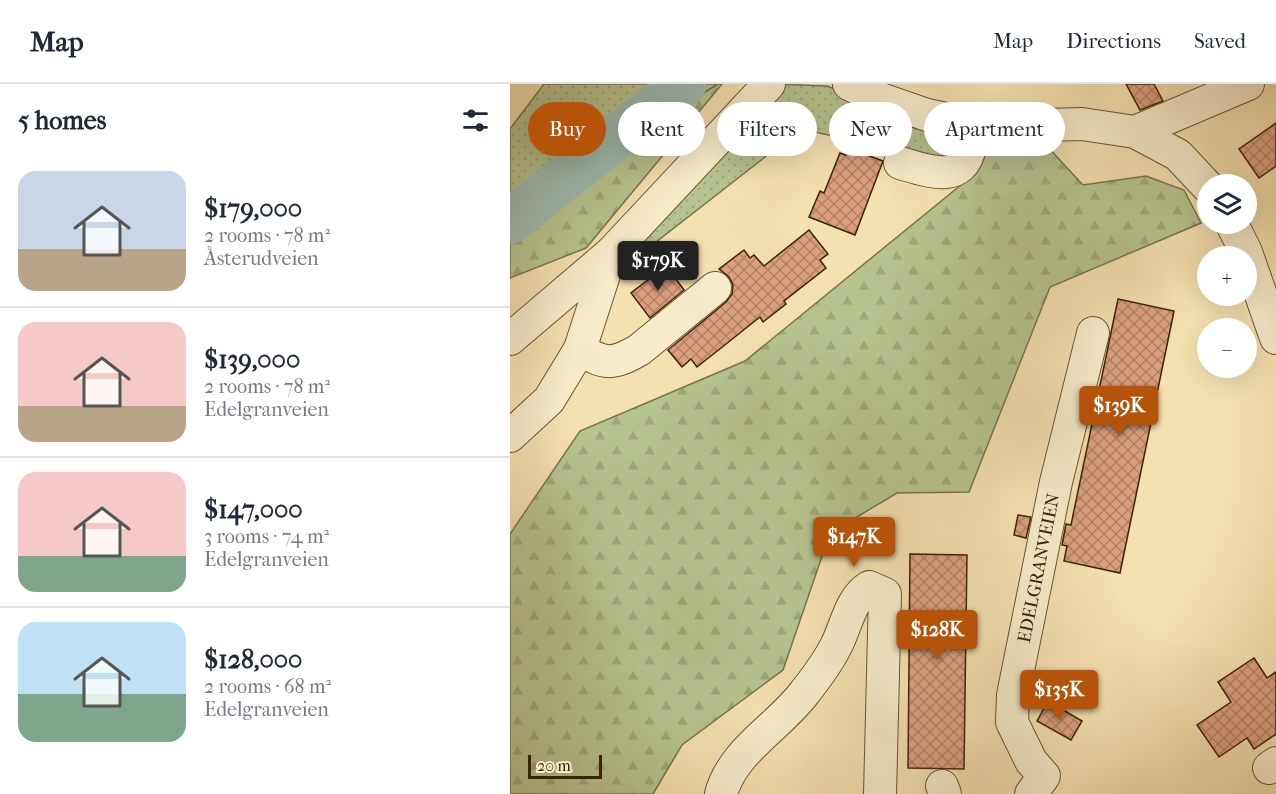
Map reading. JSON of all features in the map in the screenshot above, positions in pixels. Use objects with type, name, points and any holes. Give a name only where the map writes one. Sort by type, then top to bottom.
[{"type":"street","points":[[510,339],[611,253],[769,84]]},
{"type":"street","points":[[849,84],[878,98],[924,114]]},
{"type":"street","points":[[1135,132],[1248,84]]},
{"type":"street","points":[[1065,124],[1082,124],[1135,132],[1178,156],[1197,176]]},
{"type":"street","points":[[900,163],[945,173],[957,169],[965,162],[967,156]]},
{"type":"street","points":[[1237,234],[1246,252],[1276,338]]},
{"type":"street","points":[[514,433],[549,400],[580,349],[611,253]]},
{"type":"street","points":[[580,349],[596,360],[608,362],[625,358],[639,350],[715,288]]},
{"type":"street","name":"EDELGRANVEIEN","points":[[1037,785],[1030,761],[1012,722],[1013,695],[1056,482],[1093,333]]},
{"type":"street","points":[[721,794],[726,778],[740,760],[805,693],[835,647],[859,593],[869,587],[885,594],[880,794]]},
{"type":"green space","points":[[544,84],[718,84],[689,102],[618,102],[618,146],[606,154],[606,102],[530,102]]},
{"type":"green space","points":[[718,84],[722,84],[705,104],[705,102],[689,102]]},
{"type":"green space","points":[[776,84],[827,86],[868,102],[829,102],[829,135],[817,133],[817,102],[759,102]]},
{"type":"green space","points":[[528,105],[528,156],[603,156],[510,214],[510,129]]},
{"type":"green space","points":[[912,119],[924,124],[924,156],[912,153]]},
{"type":"green space","points":[[618,146],[618,156],[662,156],[586,248],[510,278],[510,214]]},
{"type":"green space","points":[[717,148],[717,156],[766,156],[615,274],[608,265]]},
{"type":"green space","points":[[924,156],[941,156],[938,159]]},
{"type":"green space","points":[[983,156],[1056,156],[1083,185],[1146,176],[1184,190],[1197,215],[1197,225],[1050,287],[969,492],[897,493],[830,533],[783,670],[682,745],[653,794],[510,794],[510,534],[580,431],[745,361],[967,180]]},
{"type":"building","points":[[1126,84],[1154,84],[1163,101],[1140,110]]},
{"type":"building","points":[[1276,123],[1276,166],[1259,178],[1239,149]]},
{"type":"building","points":[[839,156],[870,156],[883,161],[855,235],[809,217],[820,191],[824,193]]},
{"type":"building","points":[[809,230],[828,254],[820,260],[826,268],[784,301],[786,304],[763,322],[760,317],[697,367],[691,359],[682,367],[668,350],[726,302],[732,294],[733,285],[729,277],[719,269],[744,250],[750,258],[754,255],[764,266]]},
{"type":"building","points":[[666,266],[684,290],[650,318],[631,293]]},
{"type":"building","points":[[1118,299],[1174,311],[1120,573],[1064,561],[1067,546],[1062,545],[1066,524],[1071,525]]},
{"type":"building","points":[[1018,515],[1031,517],[1026,538],[1014,535]]},
{"type":"building","points":[[910,554],[967,555],[964,769],[908,768]]},
{"type":"building","points":[[1254,658],[1267,678],[1276,672],[1276,734],[1254,749],[1247,738],[1219,757],[1197,725],[1231,702],[1218,682]]},
{"type":"building","points":[[1048,701],[1082,721],[1071,740],[1037,721]]},
{"type":"waterway","points":[[510,221],[684,84]]}]
